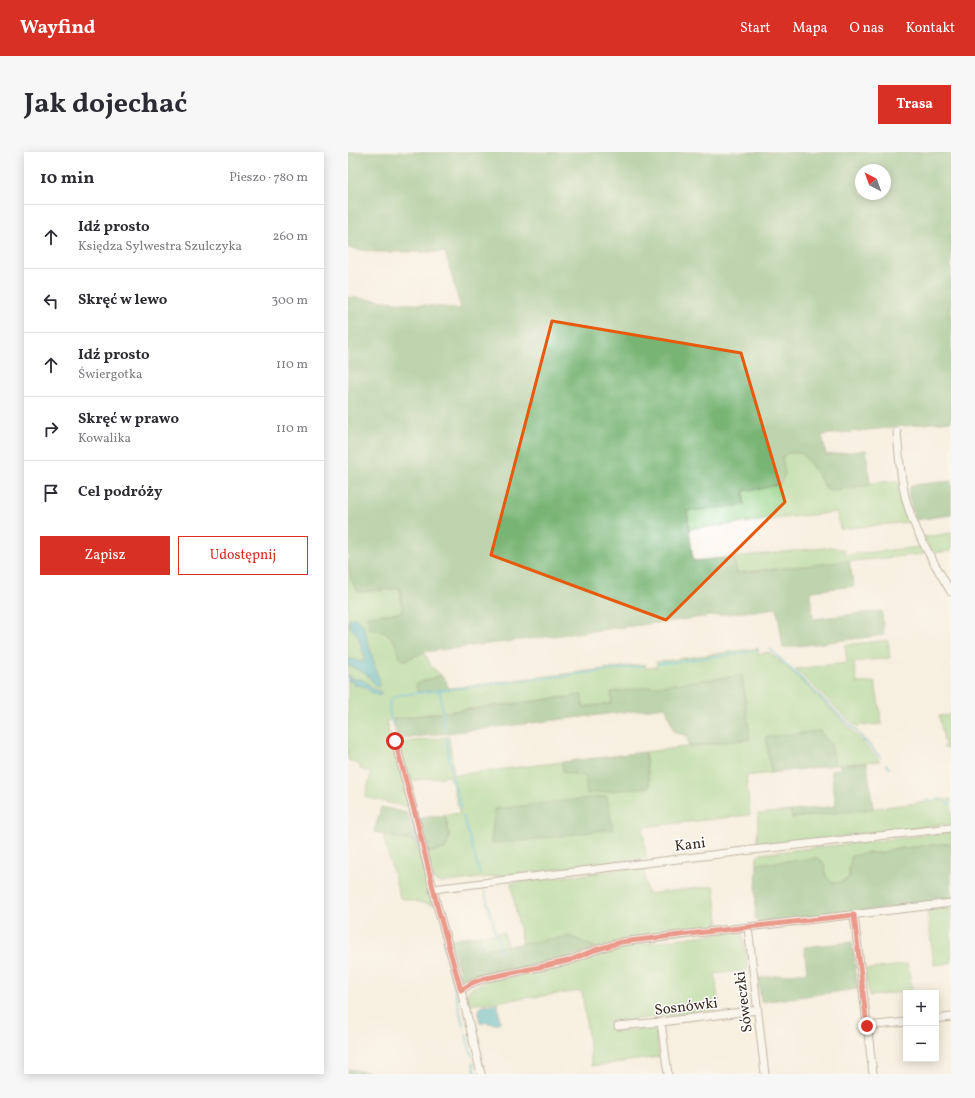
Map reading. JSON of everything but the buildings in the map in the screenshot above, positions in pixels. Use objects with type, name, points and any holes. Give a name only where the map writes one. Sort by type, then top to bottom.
[{"type":"street","points":[[897,432],[902,483],[908,508],[920,537],[951,592]]},
{"type":"street","points":[[395,741],[461,990],[481,1074]]},
{"type":"street","name":"Kani","points":[[433,889],[745,851],[951,828]]},
{"type":"street","points":[[461,990],[482,979],[568,961],[595,950],[621,942],[951,903]]},
{"type":"street","points":[[854,915],[873,1074]]},
{"type":"street","name":"Sóweczki","points":[[748,927],[765,1074]]},
{"type":"street","name":"Sosnówki","points":[[618,1026],[757,1010]]},
{"type":"street","points":[[939,1019],[951,1017]]},
{"type":"street","points":[[661,1022],[668,1074]]},
{"type":"street","points":[[867,1026],[903,1022]]},
{"type":"highlighted area","points":[[552,321],[741,353],[785,502],[666,620],[491,555]]},
{"type":"green space","points":[[348,152],[951,152],[951,421],[822,435],[826,455],[866,450],[870,485],[831,490],[826,488],[802,453],[787,453],[782,457],[785,474],[780,484],[760,489],[744,490],[744,505],[687,511],[693,561],[734,557],[737,573],[849,561],[854,586],[811,591],[813,619],[882,611],[884,635],[783,648],[777,608],[424,652],[406,660],[400,659],[397,647],[388,634],[370,629],[367,616],[402,612],[400,588],[360,592],[356,590],[351,579],[348,559],[348,297],[461,309],[445,252],[376,252],[348,248]]},
{"type":"green space","points":[[787,453],[802,453],[826,488],[831,490],[870,485],[870,483],[899,481],[901,503],[909,522],[840,529],[837,512],[689,529],[687,511],[744,505],[744,490],[760,489],[785,474],[782,457]]},
{"type":"green space","points":[[951,481],[951,515],[915,520],[908,493],[911,485]]},
{"type":"green space","points":[[951,533],[951,551],[932,553],[924,537]]},
{"type":"green space","points":[[831,547],[844,550],[845,555],[919,547],[924,554],[736,573],[734,557]]},
{"type":"green space","points":[[348,559],[351,579],[360,592],[400,588],[402,612],[367,616],[370,629],[383,632],[391,638],[397,647],[400,659],[406,660],[424,652],[431,666],[441,675],[416,684],[442,689],[645,664],[646,668],[657,667],[656,662],[758,648],[759,654],[769,652],[798,678],[880,761],[835,765],[831,744],[766,737],[771,773],[746,776],[750,815],[643,827],[646,858],[440,883],[434,880],[427,853],[450,838],[445,815],[460,813],[450,776],[408,781],[399,743],[449,737],[454,775],[562,762],[563,772],[650,787],[645,752],[750,739],[742,676],[611,692],[612,703],[583,707],[582,695],[419,715],[386,721],[409,804],[406,807],[365,797],[371,773],[360,769],[360,765],[348,760]]},
{"type":"green space","points":[[888,640],[890,658],[854,662],[857,683],[875,682],[882,724],[855,726],[795,669],[847,663],[845,645]]},
{"type":"green space","points":[[441,675],[446,680],[448,689],[417,692],[416,684]]},
{"type":"green space","points":[[742,675],[750,739],[689,747],[687,736],[674,732],[666,707],[397,739],[393,719],[582,695],[583,707],[612,703],[611,692]]},
{"type":"green space","points":[[951,715],[951,748],[943,748],[945,745],[939,716]]},
{"type":"green space","points":[[820,731],[831,744],[835,765],[771,773],[766,737]]},
{"type":"green space","points":[[645,752],[650,787],[587,794],[585,776],[563,772],[562,762]]},
{"type":"green space","points":[[867,763],[873,809],[792,818],[790,811],[836,806],[831,770],[840,769],[840,765]]},
{"type":"green space","points":[[607,796],[613,829],[513,842],[491,843],[494,809]]},
{"type":"green space","points":[[951,799],[951,824],[761,846],[757,844],[758,814],[790,811],[792,818]]},
{"type":"green space","points":[[381,807],[407,813],[416,842],[374,832]]},
{"type":"green space","points":[[445,815],[448,833],[447,845],[445,849],[427,853],[418,821],[422,818]]},
{"type":"green space","points":[[951,832],[951,843],[894,849],[881,853],[867,853],[849,867],[849,878],[841,882],[833,883],[826,877],[825,865],[817,858],[757,864],[757,857],[760,854]]},
{"type":"green space","points":[[383,835],[416,842],[433,905],[400,898]]},
{"type":"green space","points":[[951,843],[951,901],[758,923],[755,920],[757,864],[817,858],[825,865],[826,877],[833,883],[841,882],[849,878],[851,856],[867,853],[881,853],[894,849]]},
{"type":"green space","points":[[644,867],[647,894],[714,886],[719,927],[596,948],[570,936],[522,944],[511,883]]},
{"type":"green space","points":[[951,907],[951,963],[934,965],[927,910]]},
{"type":"green space","points":[[742,930],[748,970],[715,974],[719,1009],[615,1022],[617,1032],[651,1027],[656,1032],[659,1057],[592,1066],[582,991],[468,1005],[467,995],[470,989],[485,981],[509,977],[565,963],[606,949]]},
{"type":"green space","points":[[504,932],[507,946],[483,950],[479,935]]},
{"type":"green space","points":[[479,935],[483,950],[570,936],[596,948],[563,959],[530,967],[461,979],[450,939]]},
{"type":"green space","points":[[852,942],[858,989],[761,1002],[758,978],[807,972],[804,947]]},
{"type":"green space","points":[[908,964],[912,990],[903,990],[903,992],[869,996],[865,970]]},
{"type":"green space","points":[[349,1069],[380,1074],[348,1074]]},
{"type":"water","points":[[356,617],[363,624],[379,680],[380,685],[378,687],[375,686],[367,675],[348,665],[348,658],[361,662],[365,657],[357,634],[350,627],[349,620]]},
{"type":"water","points":[[348,674],[350,675],[350,678],[363,680],[372,688],[380,691],[382,694],[378,696],[366,688],[354,685],[354,683],[348,680]]},
{"type":"water","points":[[498,1004],[500,1022],[496,1024],[480,1022],[479,1012],[484,1005]]},
{"type":"waterway","points":[[770,649],[854,729],[880,757]]},
{"type":"waterway","points":[[658,664],[758,651]]},
{"type":"waterway","points":[[393,726],[389,712],[389,705],[392,698],[400,695],[644,666]]},
{"type":"waterway","points":[[440,691],[445,730]]},
{"type":"waterway","points":[[446,739],[452,776],[461,808]]},
{"type":"waterway","points":[[886,764],[889,768]]},
{"type":"waterway","points":[[926,801],[942,799]]},
{"type":"waterway","points":[[946,802],[951,805]]},
{"type":"waterway","points":[[411,816],[427,877]]},
{"type":"waterway","points":[[463,816],[480,874]]},
{"type":"waterway","points":[[484,890],[501,952]]},
{"type":"waterway","points":[[443,940],[463,1025]]},
{"type":"waterway","points":[[466,1035],[472,1056]]},
{"type":"waterway","points":[[473,1063],[475,1074]]},
{"type":"route","points":[[395,741],[416,817],[438,909],[461,990],[482,979],[568,961],[595,950],[621,942],[854,915],[867,1026]]}]
